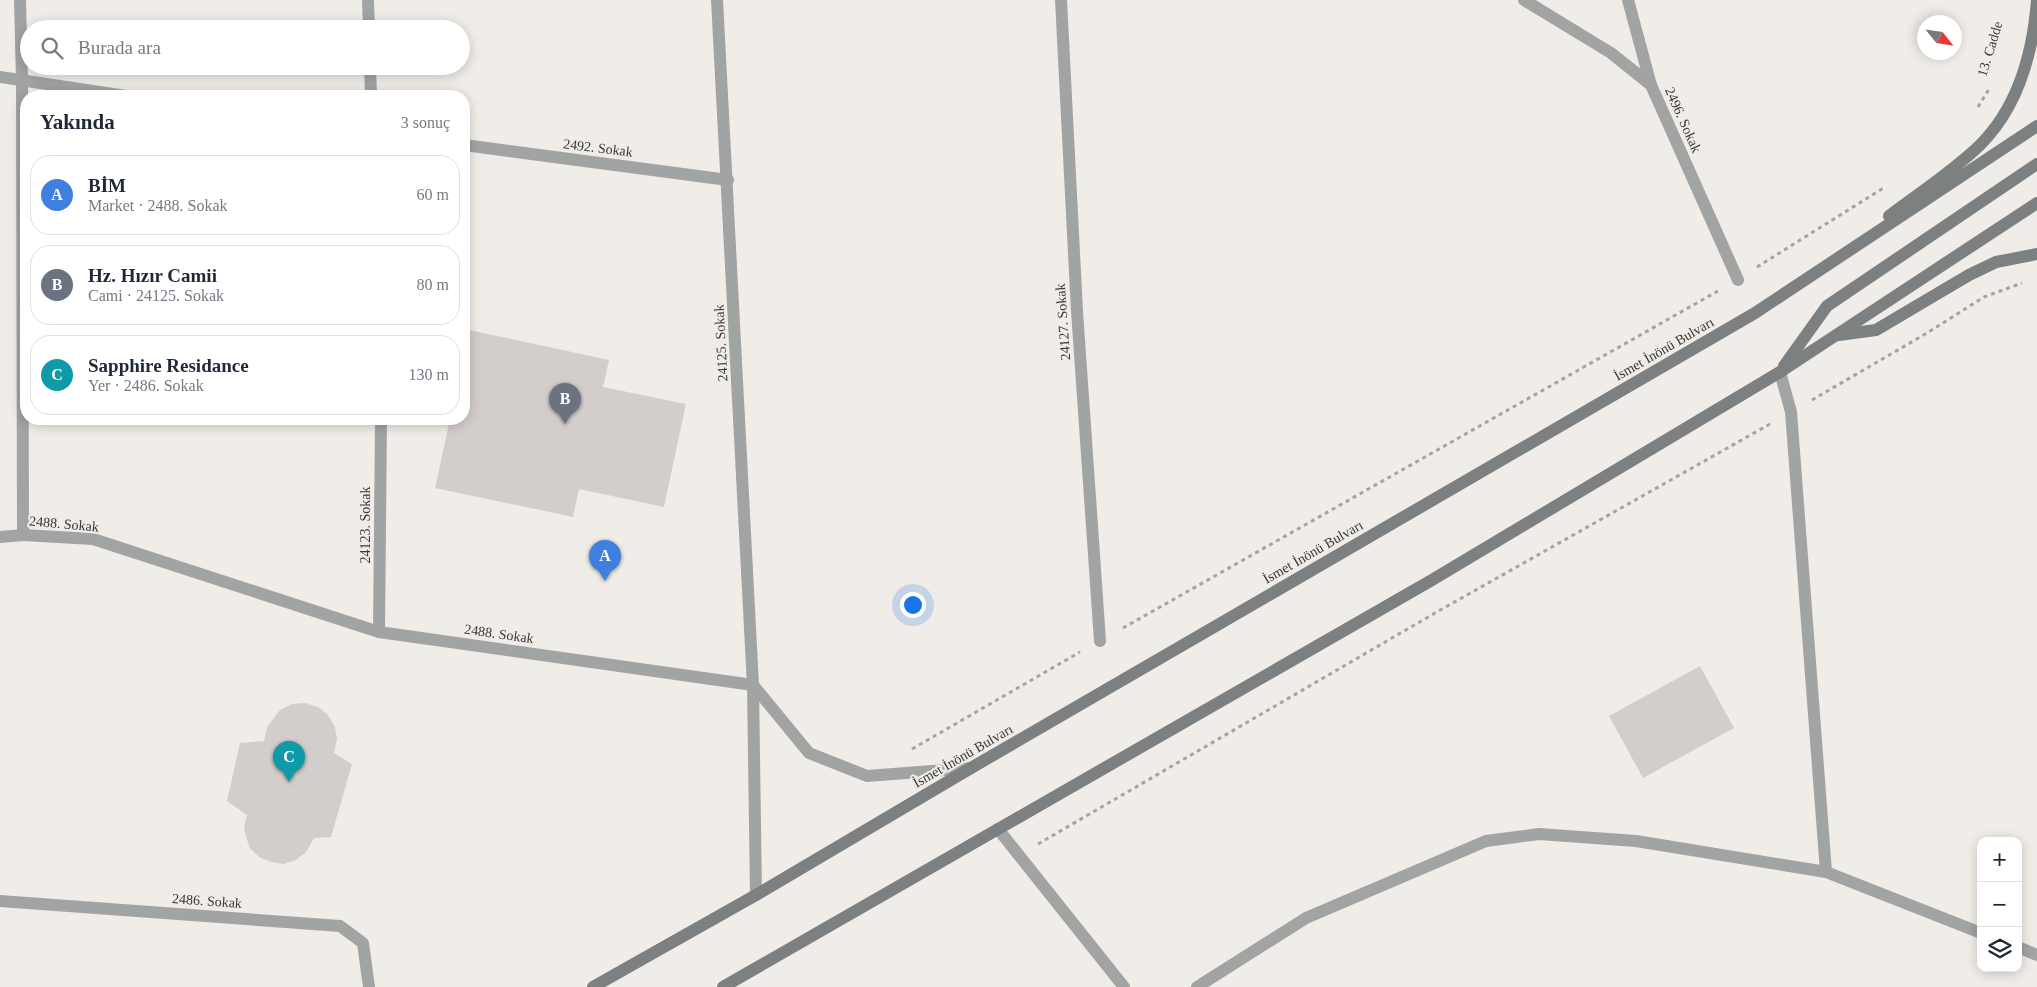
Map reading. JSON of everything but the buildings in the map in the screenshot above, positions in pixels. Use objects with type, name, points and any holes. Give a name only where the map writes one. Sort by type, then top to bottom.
[{"type":"main road","points":[[1812,277],[1980,145],[2016,92],[2026,65],[2034,32],[2037,0]]},
{"type":"main road","name":"İsmet İnönü Bulvarı","points":[[594,987],[756,895],[971,768],[1756,313],[2037,126]]},
{"type":"main road","points":[[1780,372],[1827,306],[2037,164]]},
{"type":"main road","points":[[723,987],[1432,580],[1780,372],[2037,203]]},
{"type":"main road","points":[[1834,336],[1876,330],[1969,274],[1996,262],[2037,254]]},
{"type":"street","points":[[20,0],[20,20]]},
{"type":"street","points":[[368,0],[369,20]]},
{"type":"street","name":"24125. Sokak","points":[[718,0],[753,686],[756,895]]},
{"type":"street","name":"24127. Sokak","points":[[1061,0],[1077,311],[1100,641]]},
{"type":"street","name":"2496. Sokak","points":[[1524,0],[1611,53],[1651,85],[1738,280]]},
{"type":"street","points":[[1628,0],[1651,85]]},
{"type":"street","points":[[22,75],[22,90]]},
{"type":"street","points":[[370,75],[371,90]]},
{"type":"street","points":[[0,77],[87,90]]},
{"type":"street","name":"2492. Sokak","points":[[470,146],[728,180]]},
{"type":"street","points":[[1780,372],[1791,412],[1826,872]]},
{"type":"street","points":[[23,425],[23,535]]},
{"type":"street","name":"24123. Sokak","points":[[379,632],[380,425]]},
{"type":"street","name":"2488. Sokak","points":[[0,537],[23,535],[93,539],[379,632],[753,686]]},
{"type":"street","points":[[753,686],[809,753],[867,776],[971,768]]},
{"type":"street","points":[[998,829],[1124,987]]},
{"type":"street","points":[[1197,987],[1306,918],[1486,841],[1540,834],[1636,841],[1826,872],[1977,931]]},
{"type":"street","name":"2486. Sokak","points":[[0,901],[340,926],[362,943],[369,987]]},
{"type":"street","points":[[2022,948],[2037,954]]},
{"type":"path","name":"13. Cadde","points":[[1974,113],[1992,84]]},
{"type":"path","points":[[906,752],[1738,280],[1888,186]]},
{"type":"path","points":[[1019,855],[1435,613],[1791,412],[1984,297],[2028,280]]},
{"type":"place","name":"Hz. Hızır Camii","points":[[565,424]]},
{"type":"place","name":"BİM","points":[[605,581]]},
{"type":"place","name":"Sapphire Residance","points":[[289,782]]}]
